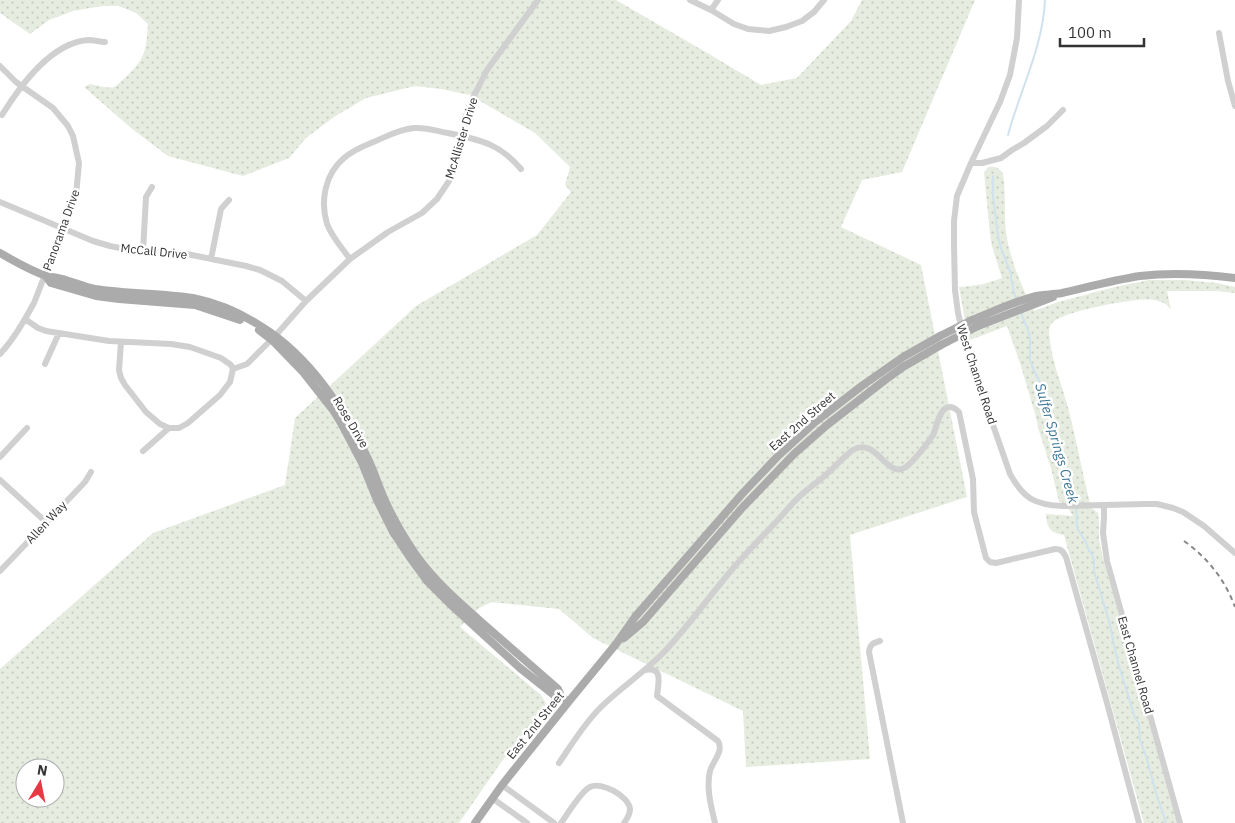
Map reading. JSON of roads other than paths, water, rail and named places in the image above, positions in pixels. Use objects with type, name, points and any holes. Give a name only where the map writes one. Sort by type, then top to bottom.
[{"type":"main road","name":"Rose Drive","points":[[0,253],[44,275],[92,288],[120,293],[194,298],[227,308],[247,318],[274,338],[289,346],[308,366],[340,408],[369,461],[383,497],[399,529],[430,572],[456,600],[558,689],[561,696],[568,702]]},
{"type":"main road","name":"East 2nd Street","points":[[475,823],[502,785],[636,617],[742,494],[779,455],[815,422],[863,385],[903,357],[940,336],[998,308],[1106,282],[1156,275],[1185,274],[1235,278]]},
{"type":"main road","name":"East 2nd Street","points":[[616,644],[644,622],[749,501],[794,454],[827,425],[903,367],[978,326],[1006,316],[1035,300]]},
{"type":"street","name":"McAllister Drive","points":[[233,369],[248,364],[274,338],[306,301],[350,259],[388,232],[422,213],[437,199],[453,171],[466,116],[481,81],[538,0]]},
{"type":"street","points":[[690,0],[734,24],[748,29],[769,31],[802,21],[814,12],[824,0]]},
{"type":"street","points":[[711,10],[718,0]]},
{"type":"street","name":"West Channel Road","points":[[1020,0],[1017,38],[1010,75],[1000,102],[957,196],[954,218],[955,290],[958,313],[967,350],[1010,474],[1021,492],[1033,501],[1051,505],[1157,504],[1173,508],[1183,512],[1204,526],[1235,553]]},
{"type":"street","points":[[1219,33],[1235,106]]},
{"type":"street","points":[[2,115],[14,96],[42,63],[61,49],[90,40],[105,42]]},
{"type":"street","name":"Panorama Drive","points":[[0,66],[22,86],[53,108],[68,126],[73,136],[79,163],[78,186],[74,202],[34,303],[0,354]]},
{"type":"street","points":[[971,163],[982,163],[1001,158],[1047,126],[1063,110]]},
{"type":"street","points":[[350,259],[332,234],[328,225],[324,208],[324,196],[329,179],[335,168],[343,158],[356,149],[398,131],[414,128],[429,129],[482,142],[501,150],[512,158],[521,169]]},
{"type":"street","points":[[143,251],[146,197],[152,187]]},
{"type":"street","points":[[211,259],[221,209],[230,200]]},
{"type":"street","name":"McCall Drive","points":[[0,202],[102,244],[143,251],[187,254],[246,266],[273,276],[294,290],[306,301]]},
{"type":"street","points":[[25,319],[46,331],[121,342],[171,344],[190,347],[221,358],[231,366],[233,369],[230,382],[220,395],[188,423],[179,428],[169,428],[160,424],[146,412],[121,378],[121,342]]},
{"type":"street","points":[[45,364],[59,333]]},
{"type":"street","points":[[559,763],[587,722],[620,689],[645,670],[664,651],[748,551],[798,498],[853,450],[859,448],[871,449],[892,468],[901,469],[928,442],[945,408],[953,407],[958,412],[972,470],[974,512],[986,558],[990,562],[996,563],[1054,549],[1060,549],[1064,552],[1139,823]]},
{"type":"street","points":[[0,457],[27,428]]},
{"type":"street","points":[[144,451],[169,428]]},
{"type":"street","name":"Allen Way","points":[[0,571],[85,482],[91,472]]},
{"type":"street","points":[[0,480],[46,522]]},
{"type":"street","name":"East Channel Road","points":[[1104,505],[1103,544],[1106,561],[1180,823]]},
{"type":"street","points":[[880,641],[873,642],[869,647],[869,652],[903,823]]},
{"type":"street","points":[[645,670],[651,669],[657,673],[657,696],[720,744],[720,749],[711,767],[708,782],[715,823]]},
{"type":"street","points":[[502,785],[554,823]]},
{"type":"street","points":[[561,823],[584,791],[590,786],[597,785],[612,790],[628,803],[629,815],[624,823]]},
{"type":"street","points":[[492,798],[527,823]]},
{"type":"waterway","name":"Sulfer Springs Creek","points":[[1008,135],[1036,52],[1045,0]]},
{"type":"waterway","name":"Sulfer Springs Creek","points":[[993,176],[993,196],[998,236],[1011,274],[1016,300]]},
{"type":"waterway","name":"Sulfer Springs Creek","points":[[1020,311],[1030,339],[1030,360],[1043,389],[1054,424],[1066,477],[1076,501],[1077,528],[1092,554],[1094,571],[1109,621],[1118,663],[1135,718],[1139,723],[1140,740],[1166,823]]},
{"type":"railway","points":[[1184,541],[1215,570],[1235,607]]}]
